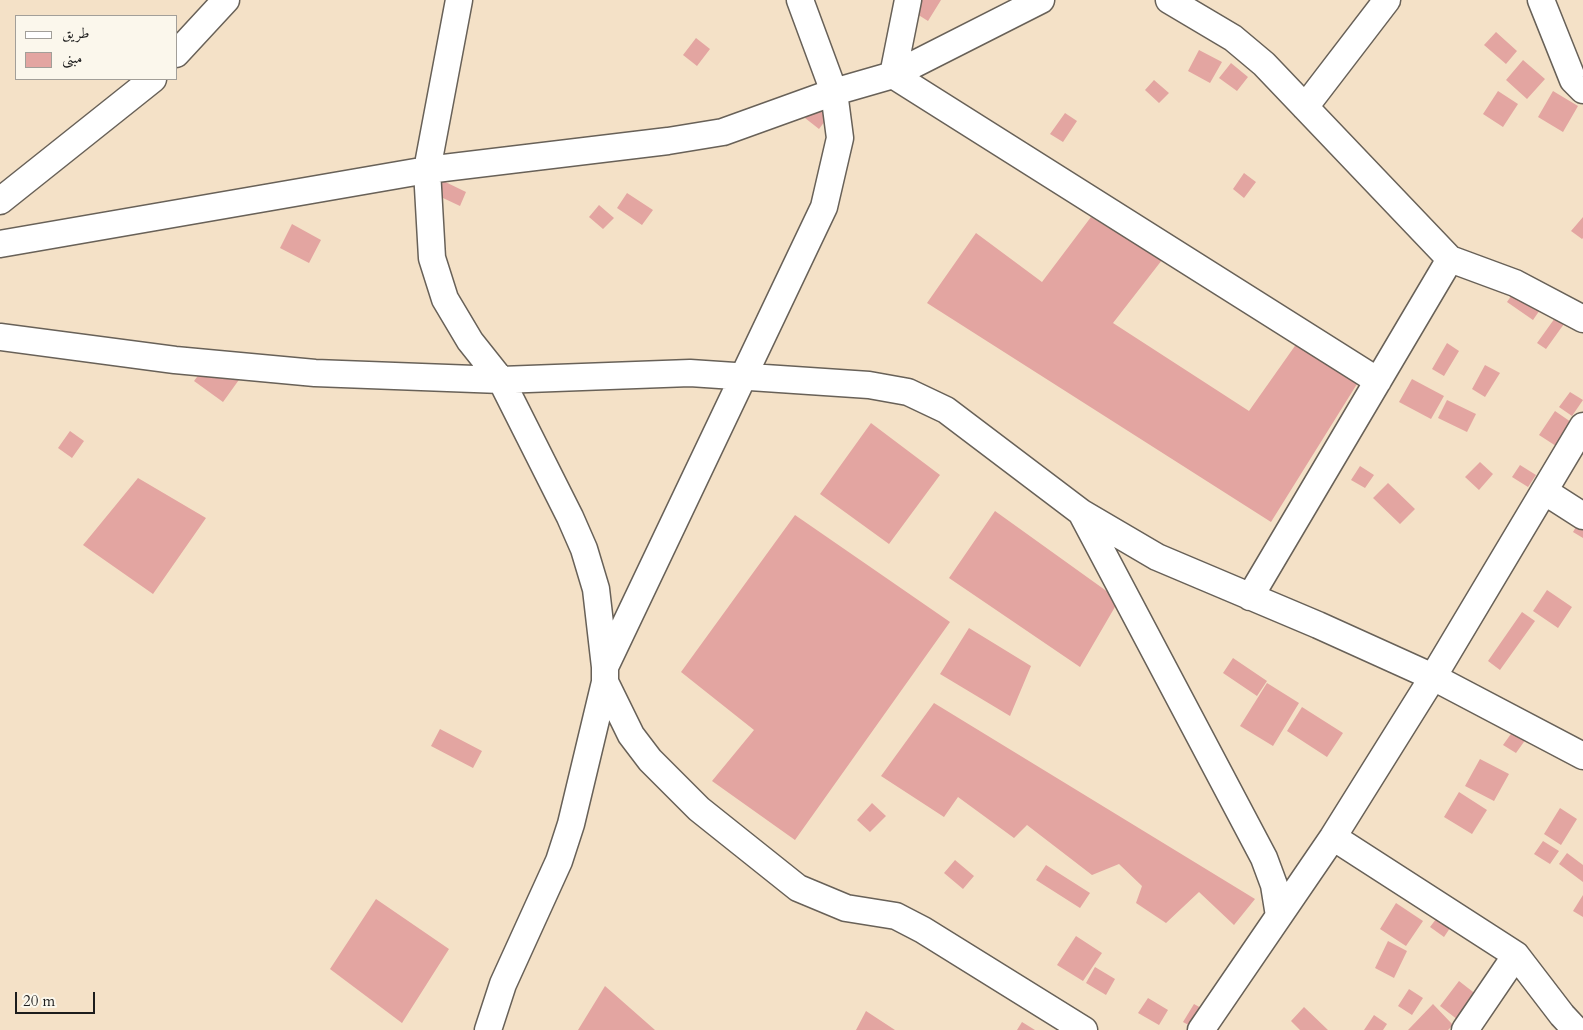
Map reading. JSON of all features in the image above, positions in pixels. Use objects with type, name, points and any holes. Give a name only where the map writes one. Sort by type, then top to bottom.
[{"type":"street","points":[[178,52],[226,0]]},
{"type":"street","points":[[459,0],[427,170],[432,258],[445,299],[470,341],[501,380],[570,517],[584,550],[596,589],[605,674],[631,735],[650,760],[699,809],[798,888],[846,908],[896,916],[923,930],[1084,1030]]},
{"type":"street","points":[[488,1030],[503,984],[559,861],[571,824],[605,674],[824,206],[840,138],[834,92],[800,0]]},
{"type":"street","points":[[892,75],[908,0]]},
{"type":"street","points":[[0,244],[427,170],[668,141],[723,132],[834,92],[892,75],[1041,0]]},
{"type":"street","points":[[1169,0],[1233,38],[1264,64],[1450,259],[1515,283],[1583,319]]},
{"type":"street","points":[[1305,107],[1386,0]]},
{"type":"street","points":[[1541,0],[1573,80],[1583,90]]},
{"type":"street","points":[[892,75],[1378,381]]},
{"type":"street","points":[[0,201],[152,80]]},
{"type":"street","points":[[1250,598],[1450,259]]},
{"type":"street","points":[[0,337],[175,360],[314,373],[501,380],[690,373],[869,385],[908,392],[946,410],[1082,513],[1157,557],[1250,598],[1318,625],[1433,677],[1583,756]]},
{"type":"street","points":[[1200,1030],[1333,837],[1433,677],[1583,426]]},
{"type":"street","points":[[1544,492],[1583,516]]},
{"type":"street","points":[[1082,513],[1264,858],[1274,885],[1279,916]]},
{"type":"street","points":[[1333,837],[1516,955],[1562,1015],[1576,1030]]},
{"type":"street","points":[[1465,1030],[1516,955]]},
{"type":"building","points":[[899,0],[941,0],[928,21],[898,2]]},
{"type":"building","points":[[1496,32],[1517,51],[1506,64],[1484,45]]},
{"type":"building","points":[[696,38],[710,49],[697,66],[683,55]]},
{"type":"building","points":[[1199,50],[1222,62],[1210,83],[1188,71]]},
{"type":"building","points":[[1523,60],[1545,79],[1527,99],[1506,80]]},
{"type":"building","points":[[1231,63],[1248,77],[1237,91],[1219,78]]},
{"type":"building","points":[[1154,80],[1169,93],[1159,103],[1145,90]]},
{"type":"building","points":[[1498,91],[1518,104],[1503,127],[1483,114]]},
{"type":"building","points":[[1553,91],[1578,106],[1563,132],[1538,117]]},
{"type":"building","points":[[817,102],[831,113],[819,129],[805,118]]},
{"type":"building","points":[[1065,113],[1077,121],[1063,142],[1050,134]]},
{"type":"building","points":[[1244,173],[1256,182],[1244,198],[1233,189]]},
{"type":"building","points":[[433,176],[466,192],[460,206],[426,190]]},
{"type":"building","points":[[627,193],[653,210],[642,225],[617,208]]},
{"type":"building","points":[[599,205],[614,218],[603,229],[589,217]]},
{"type":"building","points":[[1091,217],[1162,260],[1113,323],[1249,411],[1297,343],[1357,384],[1271,522],[927,303],[976,233],[1042,282]]},
{"type":"building","points":[[1583,217],[1583,238],[1582,239],[1571,231]]},
{"type":"building","points":[[292,224],[321,240],[309,263],[280,248]]},
{"type":"building","points":[[1518,286],[1544,304],[1533,320],[1507,302]]},
{"type":"building","points":[[1555,318],[1564,324],[1546,349],[1537,343]]},
{"type":"building","points":[[1447,343],[1459,351],[1444,376],[1432,369]]},
{"type":"building","points":[[213,356],[241,377],[223,402],[194,381]]},
{"type":"building","points":[[1485,365],[1500,373],[1485,397],[1472,389]]},
{"type":"building","points":[[1412,379],[1444,396],[1431,419],[1399,402]]},
{"type":"building","points":[[1570,392],[1583,400],[1572,416],[1559,407]]},
{"type":"building","points":[[1447,400],[1476,414],[1467,432],[1438,418]]},
{"type":"building","points":[[1555,411],[1571,422],[1556,446],[1539,435]]},
{"type":"building","points":[[871,423],[940,475],[889,544],[820,494]]},
{"type":"building","points":[[70,431],[84,441],[72,458],[58,448]]},
{"type":"building","points":[[1480,462],[1493,474],[1479,490],[1465,477]]},
{"type":"building","points":[[1520,465],[1536,475],[1528,487],[1512,477]]},
{"type":"building","points":[[1360,466],[1374,475],[1365,488],[1351,480]]},
{"type":"building","points":[[138,478],[206,518],[153,594],[83,545]]},
{"type":"building","points":[[1388,483],[1415,509],[1400,524],[1373,498]]},
{"type":"building","points":[[995,511],[1119,600],[1080,667],[949,578]]},
{"type":"building","points":[[795,515],[950,622],[795,840],[712,781],[754,730],[681,672]]},
{"type":"building","points":[[1583,515],[1583,538],[1573,532]]},
{"type":"building","points":[[1547,590],[1572,607],[1558,628],[1533,611]]},
{"type":"building","points":[[1522,612],[1535,621],[1500,670],[1488,661]]},
{"type":"building","points":[[969,628],[1031,666],[1010,716],[940,674]]},
{"type":"building","points":[[1233,658],[1267,681],[1257,696],[1223,673]]},
{"type":"building","points":[[1267,683],[1299,703],[1273,746],[1240,726]]},
{"type":"building","points":[[934,703],[1255,899],[1234,925],[1199,892],[1166,923],[1136,903],[1142,886],[1119,864],[1092,875],[1027,825],[1014,838],[958,797],[944,817],[881,776]]},
{"type":"building","points":[[1302,707],[1343,733],[1327,757],[1287,731]]},
{"type":"building","points":[[440,729],[482,751],[473,768],[431,746]]},
{"type":"building","points":[[1513,731],[1526,739],[1516,753],[1503,745]]},
{"type":"building","points":[[1480,759],[1509,774],[1494,801],[1465,786]]},
{"type":"building","points":[[1459,792],[1487,810],[1472,834],[1444,817]]},
{"type":"building","points":[[872,803],[886,816],[870,832],[857,820]]},
{"type":"building","points":[[1560,808],[1577,819],[1561,845],[1544,834]]},
{"type":"building","points":[[1543,841],[1559,851],[1550,864],[1534,854]]},
{"type":"building","points":[[1567,853],[1583,865],[1583,882],[1559,864]]},
{"type":"building","points":[[955,860],[974,876],[963,889],[944,873]]},
{"type":"building","points":[[1046,865],[1090,893],[1080,908],[1036,880]]},
{"type":"building","points":[[1583,895],[1583,917],[1573,911]]},
{"type":"building","points":[[376,899],[449,949],[402,1023],[330,969]]},
{"type":"building","points":[[1396,903],[1423,921],[1406,946],[1380,929]]},
{"type":"building","points":[[1439,915],[1452,925],[1444,937],[1430,927]]},
{"type":"building","points":[[1076,936],[1102,953],[1083,981],[1057,965]]},
{"type":"building","points":[[1388,941],[1407,951],[1394,978],[1375,968]]},
{"type":"building","points":[[1095,967],[1115,979],[1106,995],[1086,983]]},
{"type":"building","points":[[1459,981],[1477,995],[1458,1020],[1440,1006]]},
{"type":"building","points":[[605,986],[655,1030],[578,1030]]},
{"type":"building","points":[[1409,989],[1423,998],[1412,1015],[1398,1006]]},
{"type":"building","points":[[1148,998],[1168,1010],[1159,1025],[1138,1013]]},
{"type":"building","points":[[1194,1004],[1210,1013],[1198,1030],[1183,1022]]},
{"type":"building","points":[[1433,1004],[1453,1025],[1448,1030],[1408,1030]]},
{"type":"building","points":[[1304,1007],[1328,1030],[1300,1030],[1291,1021]]},
{"type":"building","points":[[866,1011],[895,1030],[856,1030]]},
{"type":"building","points":[[1374,1015],[1387,1024],[1383,1030],[1364,1030]]},
{"type":"building","points":[[1022,1022],[1035,1030],[1017,1030]]}]
